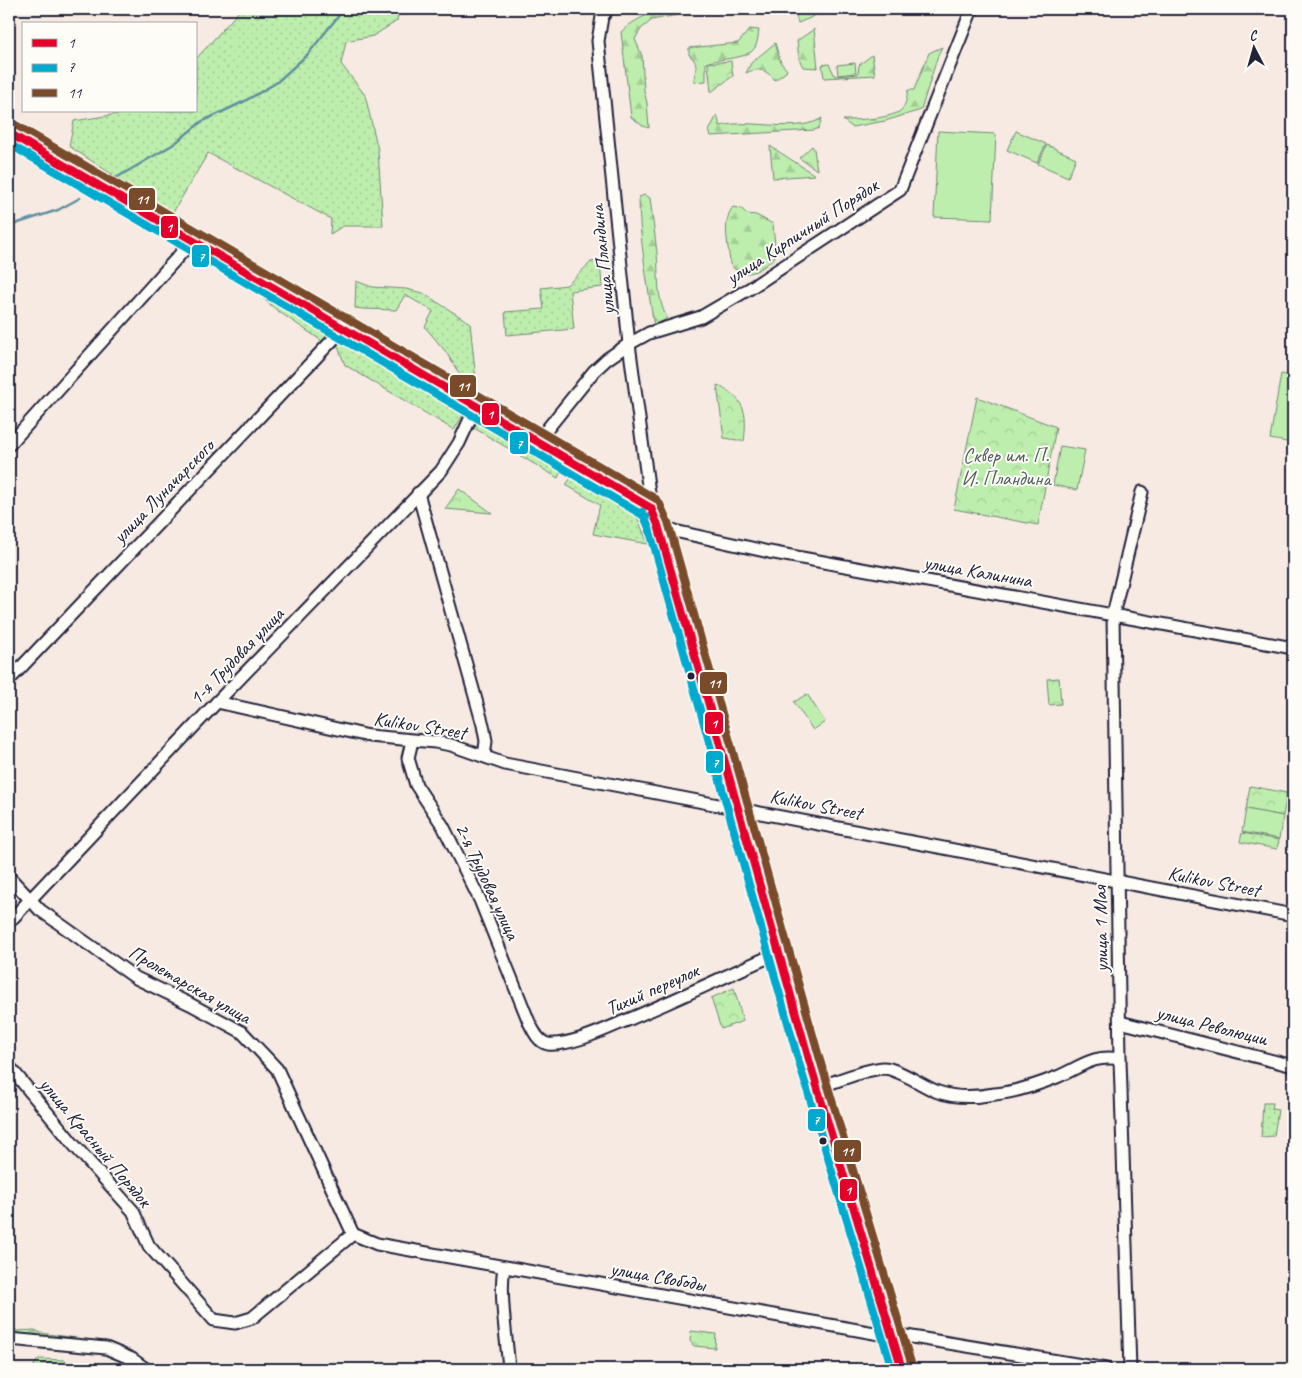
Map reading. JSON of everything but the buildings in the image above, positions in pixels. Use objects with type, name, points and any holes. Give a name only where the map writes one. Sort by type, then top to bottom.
[{"type":"street","name":"улица Пландина","points":[[608,9],[602,17],[598,41],[629,344],[651,508],[658,526],[817,1088],[902,1369]]},
{"type":"street","name":"улица Кирпичный Порядок","points":[[536,443],[594,371],[607,359],[629,344],[649,334],[701,316],[756,284],[900,190],[972,9]]},
{"type":"street","points":[[9,133],[344,328],[536,443],[651,508]]},
{"type":"street","points":[[9,445],[193,240]]},
{"type":"street","name":"улица Луначарского","points":[[9,680],[344,328]]},
{"type":"street","name":"1-я Трудовая улица","points":[[9,922],[217,702],[441,472],[459,443],[476,406]]},
{"type":"street","name":"улица 1 Мая","points":[[1130,1369],[1120,1059],[1113,615],[1142,492]]},
{"type":"street","points":[[418,494],[482,725],[486,741],[484,756]]},
{"type":"street","name":"улица Калинина","points":[[658,526],[769,552],[1293,648]]},
{"type":"street","name":"Kulikov Street","points":[[217,702],[368,736],[451,745],[505,764],[1293,915]]},
{"type":"street","name":"2-я Трудовая улица","points":[[412,741],[408,758],[416,785],[442,826],[480,900],[529,1022],[538,1038]]},
{"type":"street","name":"Пролетарская улица","points":[[9,877],[40,910],[136,978],[242,1032],[277,1069],[353,1234]]},
{"type":"street","name":"Тихий переулок","points":[[538,1038],[547,1044],[564,1043],[604,1030],[778,953]]},
{"type":"street","name":"улица Революции","points":[[1120,1022],[1293,1066]]},
{"type":"street","points":[[817,1088],[864,1072],[884,1068],[938,1092],[956,1095],[995,1094],[1024,1088],[1056,1077],[1092,1059],[1110,1057],[1120,1059]]},
{"type":"street","name":"улица Красный Порядок","points":[[9,1066],[74,1145],[134,1211],[149,1246],[214,1320],[235,1324],[252,1318],[353,1234]]},
{"type":"street","name":"улица Свободы","points":[[353,1234],[376,1244],[504,1268],[891,1336],[916,1337],[1106,1369]]},
{"type":"street","points":[[504,1268],[502,1275],[509,1369]]},
{"type":"street","points":[[9,1339],[106,1348],[132,1359],[146,1369]]},
{"type":"green space","points":[[241,9],[399,9],[397,21],[373,36],[346,41],[341,64],[365,95],[378,150],[383,226],[343,226],[330,234],[331,219],[208,153],[172,214],[69,146],[74,121],[131,112],[198,112],[198,57]]},
{"type":"green space","points":[[668,9],[707,9],[652,20],[641,29],[635,39],[642,56],[649,128],[631,117],[621,32],[631,23],[643,17]]},
{"type":"green space","points":[[794,9],[838,9],[820,12],[798,23]]},
{"type":"green space","points":[[750,29],[759,30],[757,43],[753,50],[742,56],[706,63],[706,81],[694,82],[696,65],[693,58],[689,55],[689,48],[738,43]]},
{"type":"green space","points":[[814,29],[818,68],[803,67],[799,59],[797,41]]},
{"type":"green space","points":[[775,43],[781,63],[787,70],[786,72],[775,80],[762,70],[746,73],[751,63]]},
{"type":"green space","points":[[942,47],[921,110],[885,121],[852,127],[843,120],[874,118],[898,112],[904,105],[908,90],[914,90],[929,53]]},
{"type":"green space","points":[[872,55],[875,75],[824,78],[822,65],[829,64],[835,76],[858,74],[859,65]]},
{"type":"green space","points":[[731,61],[733,76],[711,92],[708,63]]},
{"type":"green space","points":[[855,63],[856,73],[838,75],[837,65]]},
{"type":"green space","points":[[717,115],[720,126],[746,124],[792,126],[803,125],[822,118],[819,128],[814,130],[711,136],[709,131]]},
{"type":"green space","points":[[938,131],[996,134],[992,219],[934,217]]},
{"type":"green space","points":[[1016,131],[1046,144],[1037,163],[1007,150]]},
{"type":"green space","points":[[1047,145],[1076,158],[1068,177],[1038,164]]},
{"type":"green space","points":[[770,146],[815,175],[773,178]]},
{"type":"green space","points":[[812,146],[814,149],[817,170],[799,158]]},
{"type":"green space","points":[[645,195],[650,198],[661,302],[667,318],[654,327],[640,229],[639,197]]},
{"type":"green space","points":[[733,207],[742,209],[747,214],[756,215],[773,224],[776,256],[753,272],[741,273],[730,264],[727,220]]},
{"type":"green space","points":[[600,261],[602,287],[570,291],[574,329],[507,335],[505,312],[544,309],[541,288],[567,285],[591,262]]},
{"type":"green space","points":[[241,280],[335,333],[325,343],[278,311]]},
{"type":"green space","points":[[356,281],[372,287],[406,289],[423,293],[470,323],[476,380],[470,385],[463,380],[446,352],[425,327],[433,311],[405,295],[396,310],[355,308]]},
{"type":"green space","points":[[343,337],[462,407],[463,415],[454,430],[345,365],[337,344]]},
{"type":"green space","points":[[1281,374],[1293,376],[1293,443],[1270,439]]},
{"type":"green space","points":[[717,385],[733,395],[742,407],[745,421],[744,441],[724,438]]},
{"type":"green space","name":"Сквер им. П. И. Пландина","points":[[977,397],[1056,427],[1038,525],[954,509]]},
{"type":"green space","points":[[482,418],[515,438],[511,450],[474,428]]},
{"type":"green space","points":[[529,446],[563,466],[558,478],[519,455]]},
{"type":"green space","points":[[1060,446],[1085,450],[1077,490],[1053,485]]},
{"type":"green space","points":[[574,473],[634,509],[648,544],[593,534],[600,505],[566,485]]},
{"type":"green space","points":[[459,489],[492,513],[445,509]]},
{"type":"green space","points":[[1059,678],[1061,704],[1049,705],[1047,679]]},
{"type":"green space","points":[[807,694],[825,722],[813,730],[794,702]]},
{"type":"green space","points":[[1250,786],[1287,793],[1283,816],[1246,809]]},
{"type":"green space","points":[[1246,809],[1283,816],[1279,839],[1242,832]]},
{"type":"green space","points":[[1242,833],[1279,840],[1277,849],[1240,842]]},
{"type":"green space","points":[[734,988],[743,1021],[721,1029],[711,998]]},
{"type":"green space","points":[[1263,1103],[1273,1103],[1272,1109],[1278,1110],[1274,1136],[1261,1137]]},
{"type":"green space","points":[[9,1323],[13,1325],[16,1331],[35,1330],[41,1333],[89,1340],[88,1342],[9,1332]]},
{"type":"green space","points":[[691,1331],[716,1334],[715,1348],[694,1346],[690,1341]]},
{"type":"green space","points":[[38,1359],[65,1360],[75,1369],[32,1369]]},
{"type":"waterway","points":[[116,178],[174,144],[201,122],[245,101],[276,83],[308,54],[344,9]]},
{"type":"waterway","points":[[9,226],[58,210],[80,198]]},
{"type":"transit line","name":"11","points":[[14,124],[656,499]]},
{"type":"transit line","name":"1","points":[[9,133],[651,508]]},
{"type":"transit line","name":"7","points":[[9,144],[646,517]]},
{"type":"transit line","name":"11","points":[[660,504],[668,522],[820,1060],[912,1366]]},
{"type":"transit line","name":"1","points":[[651,508],[658,525],[810,1063],[902,1369]]},
{"type":"transit line","name":"7","points":[[642,512],[649,528],[800,1066],[892,1369]]}]
